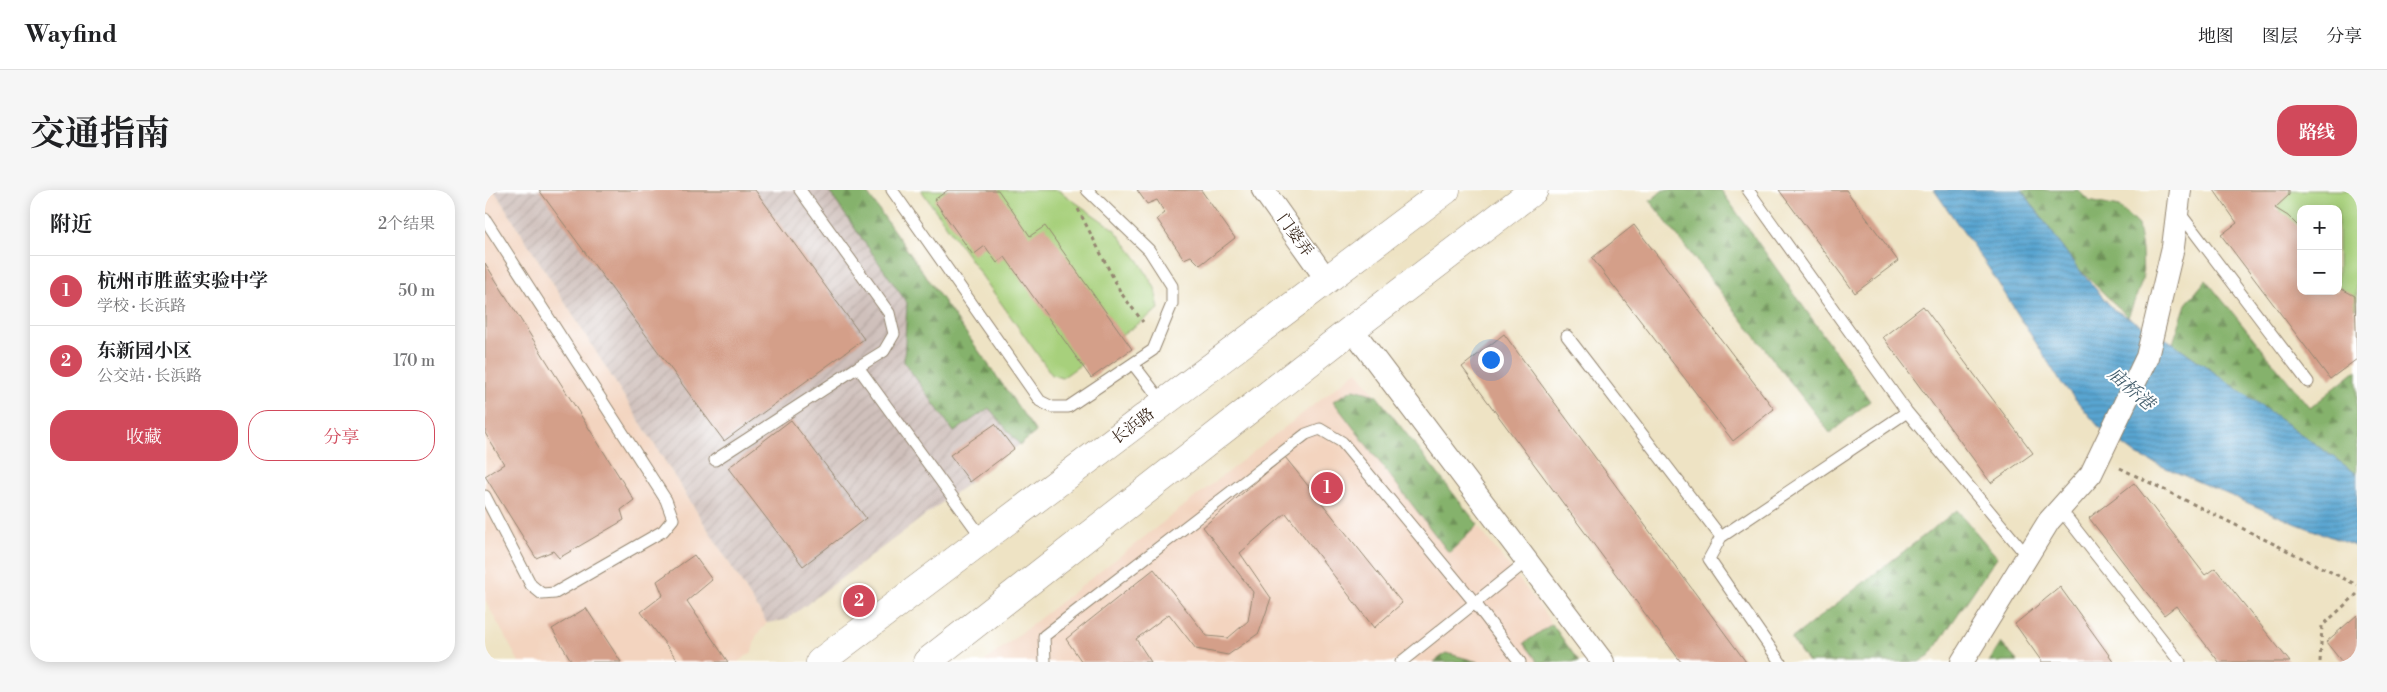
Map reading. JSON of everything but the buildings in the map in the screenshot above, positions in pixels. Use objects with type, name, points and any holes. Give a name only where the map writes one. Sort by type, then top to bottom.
[{"type":"main road","name":"长浜路","points":[[820,662],[1446,190]]},
{"type":"main road","points":[[927,662],[1351,329],[1535,190]]},
{"type":"street","name":"门婆弄","points":[[1263,190],[1327,280]]},
{"type":"street","points":[[1962,662],[2049,521],[2091,474],[2147,357],[2173,246],[2179,200]]},
{"type":"street","points":[[1351,329],[1603,662]]},
{"type":"lane","points":[[715,460],[884,350],[894,334],[889,314],[800,190]]},
{"type":"lane","points":[[892,190],[1040,401],[1052,407],[1068,407],[1153,350],[1172,304],[1172,286],[1149,250],[1087,190]]},
{"type":"lane","points":[[1748,190],[1907,412],[2027,556]]},
{"type":"lane","points":[[2179,200],[2308,382]]},
{"type":"lane","points":[[485,219],[666,500],[673,519],[663,531],[555,593],[542,594],[531,585],[485,496]]},
{"type":"lane","points":[[1567,336],[1721,537]]},
{"type":"lane","points":[[1133,364],[1163,403]]},
{"type":"lane","points":[[858,367],[983,539]]},
{"type":"lane","points":[[1780,662],[1709,559],[1721,537],[1907,412]]},
{"type":"lane","points":[[1045,662],[1044,636],[1306,434],[1320,429],[1342,442],[1475,602],[1520,662]]},
{"type":"lane","points":[[2059,509],[2180,662]]},
{"type":"lane","points":[[1401,662],[1527,561]]},
{"type":"path","points":[[1076,205],[1121,293],[1143,322],[1162,330]]},
{"type":"path","points":[[2098,460],[2120,468],[2357,585]]},
{"type":"path","points":[[2320,662],[2322,626],[2357,594]]},
{"type":"shaded area","points":[[485,190],[494,190],[767,623],[756,636],[752,652],[738,662],[519,662],[485,600]]},
{"type":"shaded area","points":[[494,190],[865,190],[1036,432],[786,620],[767,623]]},
{"type":"shaded area","points":[[1357,371],[1539,605],[1577,662],[984,662]]},
{"type":"green space","points":[[828,190],[865,190],[1036,432],[1020,445],[989,408],[954,432],[904,362],[907,303]]},
{"type":"green space","points":[[921,190],[1058,190],[1115,230],[1139,261],[1155,288],[1159,309],[1062,378],[1052,375]]},
{"type":"green space","points":[[1663,190],[1721,190],[1870,401],[1830,433],[1650,201]]},
{"type":"green space","points":[[2022,190],[2078,190],[2089,201],[2119,207],[2138,225],[2142,250],[2143,279],[2128,317],[2076,266]]},
{"type":"green space","points":[[2264,190],[2357,190],[2357,310],[2342,291],[2342,205],[2297,205],[2297,232]]},
{"type":"green space","points":[[2206,280],[2310,408],[2357,370],[2357,474],[2173,343],[2186,304]]},
{"type":"green space","points":[[1354,389],[1376,395],[1478,525],[1449,553],[1333,401]]},
{"type":"green space","points":[[1957,510],[1997,557],[1930,655],[1919,662],[1808,662],[1791,639]]},
{"type":"green space","points":[[1552,624],[1579,662],[1538,662],[1524,643]]},
{"type":"green space","points":[[2001,643],[2018,662],[1989,662]]},
{"type":"green space","points":[[1446,653],[1479,662],[1434,662]]},
{"type":"water","name":"庙桥港","points":[[1934,190],[2022,190],[2076,266],[2113,309],[2173,343],[2357,474],[2357,547],[2297,524],[2138,456],[2099,427],[2060,381],[1990,270]]},
{"type":"place","name":"杭州市胜蓝实验中学","points":[[1327,488]]},
{"type":"place","name":"东新园小区","points":[[859,601]]}]
